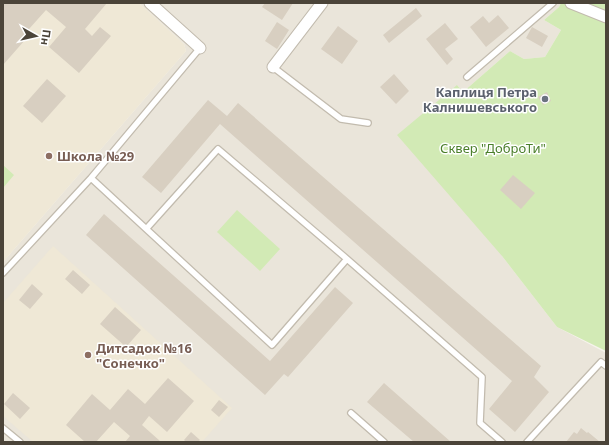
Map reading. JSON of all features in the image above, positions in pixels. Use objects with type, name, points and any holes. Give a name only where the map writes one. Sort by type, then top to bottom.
[{"type":"street","points":[[150,3],[200,48]]},
{"type":"street","points":[[273,67],[322,3]]},
{"type":"street","points":[[571,3],[606,17]]},
{"type":"lane","points":[[467,77],[553,3]]},
{"type":"lane","points":[[3,273],[91,178],[200,48]]},
{"type":"lane","points":[[273,67],[341,119],[368,123]]},
{"type":"lane","points":[[147,228],[218,149],[482,377],[480,423],[502,442]]},
{"type":"lane","points":[[91,178],[147,228],[272,345],[346,259]]},
{"type":"lane","points":[[527,442],[602,362],[606,366]]},
{"type":"lane","points":[[351,413],[384,442]]},
{"type":"lane","points":[[3,428],[20,442]]},
{"type":"shaded area","name":"Школа №29","points":[[3,3],[139,3],[184,44],[186,51],[3,262]]},
{"type":"shaded area","points":[[139,3],[561,3],[559,7],[544,20],[561,30],[545,57],[524,59],[510,51],[463,92],[457,85],[502,256],[557,327],[606,353],[606,442],[3,442],[3,262],[186,51],[184,44]]},
{"type":"shaded area","name":"Дитсадок №16 \"Сонечко\"","points":[[53,246],[232,408],[202,442],[33,442],[3,416],[3,303]]},
{"type":"green space","name":"Сквер \"ДоброТи\"","points":[[561,3],[606,3],[606,351],[557,327],[502,256],[397,135],[457,85],[463,92],[510,51],[524,59],[545,57],[561,30],[544,20],[559,7]]},
{"type":"green space","points":[[3,165],[14,175],[3,188]]},
{"type":"green space","points":[[237,210],[280,249],[260,271],[217,232]]},
{"type":"building","points":[[3,3],[107,3],[85,29],[92,36],[100,27],[111,36],[79,73],[49,47],[66,27],[46,10],[29,29],[32,32],[3,65]]},
{"type":"building","points":[[265,3],[293,3],[282,20],[262,7]]},
{"type":"building","points":[[416,8],[422,16],[389,43],[383,35]]},
{"type":"building","points":[[498,15],[509,28],[486,47],[470,27],[483,16],[489,23]]},
{"type":"building","points":[[277,22],[289,30],[277,49],[265,41]]},
{"type":"building","points":[[445,23],[458,39],[445,49],[453,59],[447,65],[426,39]]},
{"type":"building","points":[[338,26],[358,41],[342,64],[321,49]]},
{"type":"building","points":[[532,27],[548,36],[542,47],[526,38]]},
{"type":"building","points":[[394,74],[409,91],[396,104],[380,87]]},
{"type":"building","points":[[47,79],[66,96],[42,123],[23,106]]},
{"type":"building","name":"Каплиця Петра Калнишевського","points":[[547,92],[551,101],[543,105],[538,97]]},
{"type":"building","points":[[208,100],[227,116],[238,103],[541,366],[534,377],[549,392],[515,432],[489,409],[512,381],[220,124],[161,193],[142,177]]},
{"type":"building","points":[[513,175],[535,193],[521,209],[500,190]]},
{"type":"building","points":[[104,214],[270,361],[335,287],[353,303],[288,377],[284,374],[265,395],[86,235]]},
{"type":"building","points":[[73,270],[90,285],[82,294],[65,279]]},
{"type":"building","points":[[32,284],[43,294],[30,309],[19,300]]},
{"type":"building","points":[[115,307],[141,330],[126,347],[100,324]]},
{"type":"building","points":[[168,378],[194,401],[167,432],[149,416],[142,425],[160,441],[159,442],[125,442],[130,436],[114,422],[96,442],[85,442],[66,425],[92,394],[110,410],[128,389],[145,404]]},
{"type":"building","points":[[384,383],[451,442],[414,442],[367,402]]},
{"type":"building","points":[[13,393],[30,408],[20,419],[4,404]]},
{"type":"building","points":[[219,400],[228,407],[219,417],[211,410]]},
{"type":"building","points":[[581,428],[600,442],[566,442],[574,432],[577,434]]},
{"type":"building","points":[[191,432],[200,440],[198,442],[186,442],[184,440]]},
{"type":"place","name":"Каплиця Петра Калнишевського","points":[[545,99]]},
{"type":"place","name":"Школа №29","points":[[49,156]]},
{"type":"place","name":"Дитсадок №16 \"Сонечко\"","points":[[88,355]]}]
